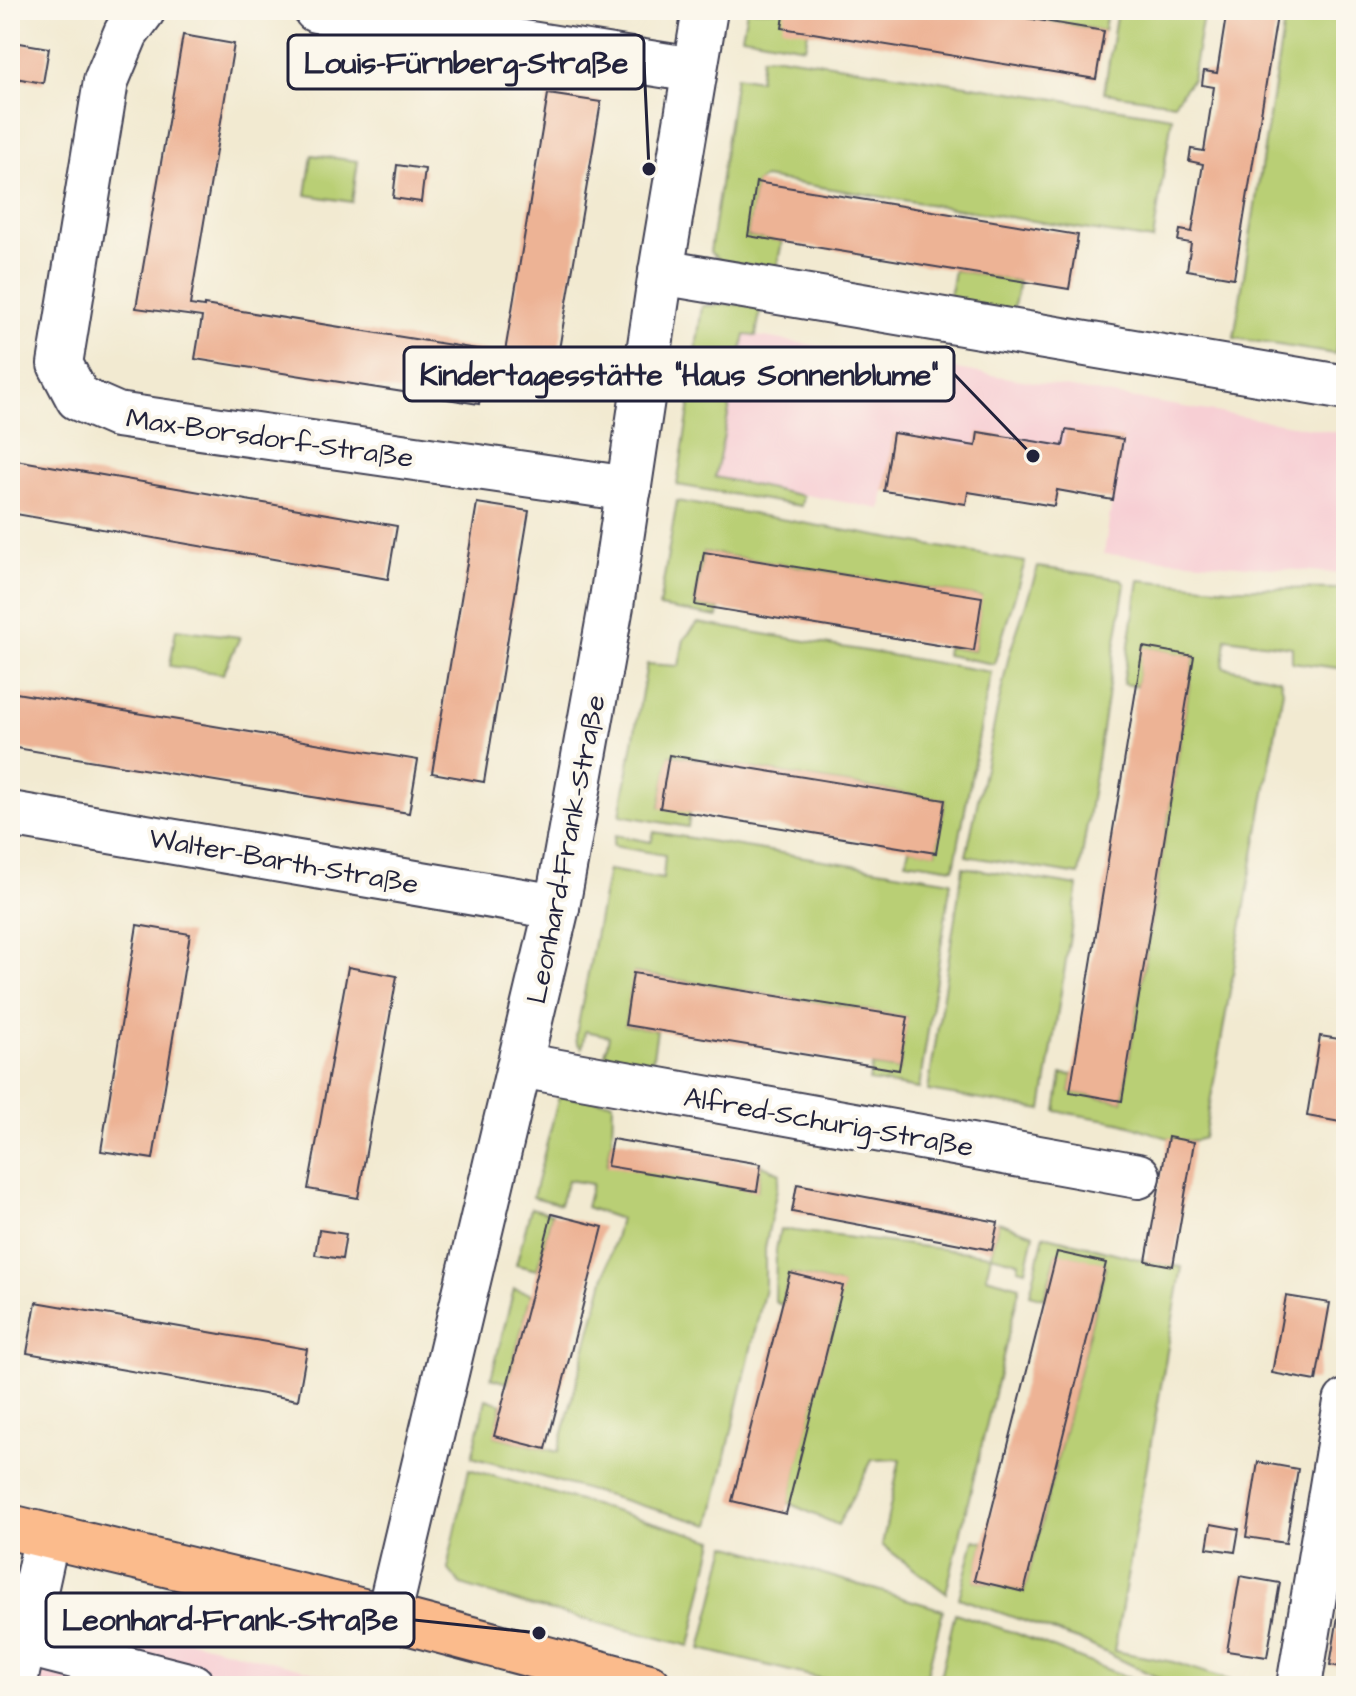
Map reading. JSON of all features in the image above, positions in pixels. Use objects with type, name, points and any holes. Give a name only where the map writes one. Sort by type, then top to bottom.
[{"type":"main road","points":[[29,1531],[388,1617],[649,1686]]},
{"type":"street","name":"Max-Borsdorf-Straße","points":[[143,10],[126,33],[106,81],[60,364],[78,398],[117,415],[629,489]]},
{"type":"street","points":[[316,10],[694,70]]},
{"type":"street","name":"Leonhard-Frank-Straße","points":[[388,1617],[557,907],[611,606],[661,272],[705,10]]},
{"type":"street","points":[[661,272],[1346,388]]},
{"type":"street","name":"Walter-Barth-Straße","points":[[10,814],[557,907]]},
{"type":"street","name":"Alfred-Schurig-Straße","points":[[520,1065],[1138,1176]]},
{"type":"street","points":[[1299,1686],[1346,1402]]},
{"type":"street","points":[[14,1686],[23,1643],[29,1531]]},
{"type":"street","points":[[23,1643],[192,1686]]},
{"type":"shaded area","points":[[746,334],[1346,434],[1346,574],[1104,554],[1112,500],[1057,490],[1054,506],[968,492],[966,504],[884,491],[881,509],[715,478]]},
{"type":"shaded area","points":[[10,1595],[53,1606],[370,1686],[10,1686]]},
{"type":"green space","points":[[747,10],[785,10],[808,32],[805,47],[742,36]]},
{"type":"green space","points":[[979,10],[1107,10],[1104,31]]},
{"type":"green space","points":[[1117,10],[1204,10],[1192,79],[1174,103],[1104,93]]},
{"type":"green space","points":[[1286,10],[1346,10],[1346,285],[1335,354],[1234,338]]},
{"type":"green space","points":[[779,56],[1172,117],[1153,240],[764,178],[756,183],[748,236],[782,241],[775,277],[732,270],[710,252],[736,76],[759,80],[762,57]]},
{"type":"green space","points":[[312,155],[358,161],[352,202],[306,195]]},
{"type":"green space","points":[[954,270],[1019,281],[1013,311],[949,300]]},
{"type":"green space","points":[[702,306],[761,306],[756,336],[745,335],[715,477],[803,496],[801,506],[677,485],[693,385],[708,387],[711,367],[694,364]]},
{"type":"green space","points":[[677,501],[1025,562],[994,664],[946,655],[947,647],[974,651],[981,597],[704,552],[695,605],[719,609],[718,617],[659,607]]},
{"type":"green space","points":[[1038,567],[1121,579],[1125,584],[1079,875],[966,856],[1009,655]]},
{"type":"green space","points":[[1139,580],[1228,588],[1346,589],[1346,669],[1292,662],[1292,647],[1226,638],[1223,667],[1280,679],[1283,690],[1204,1138],[1183,1141],[1119,1122],[1056,1111],[1062,1074],[1073,1075],[1070,1092],[1122,1101],[1194,656],[1144,648],[1137,686],[1123,684]]},
{"type":"green space","points":[[698,623],[991,672],[954,868],[906,861],[909,848],[936,852],[945,800],[670,755],[660,807],[690,812],[688,827],[620,815],[647,664],[679,666],[684,639]]},
{"type":"green space","points":[[176,629],[240,637],[223,674],[170,666]]},
{"type":"green space","points":[[654,832],[951,881],[919,1089],[869,1081],[872,1066],[899,1070],[907,1017],[634,973],[625,1025],[657,1030],[652,1063],[605,1055],[609,1036],[585,1031],[582,1048],[577,1043],[576,1035],[608,870],[663,879],[665,855],[613,846],[615,835],[651,842]]},
{"type":"green space","points":[[963,867],[1078,886],[1042,1110],[928,1091]]},
{"type":"green space","points":[[559,1096],[613,1102],[612,1139],[607,1165],[757,1190],[761,1164],[780,1173],[765,1248],[765,1288],[710,1525],[472,1457],[486,1399],[502,1404],[495,1436],[558,1452],[620,1219],[586,1207],[592,1184],[568,1180],[560,1204],[533,1197]]},
{"type":"green space","points":[[531,1208],[552,1214],[537,1270],[516,1265]]},
{"type":"green space","points":[[998,1222],[1034,1234],[1026,1270],[1018,1268],[1019,1262],[991,1255]]},
{"type":"green space","points":[[780,1229],[991,1255],[986,1277],[1020,1286],[946,1593],[882,1545],[900,1459],[872,1460],[838,1525],[788,1503],[842,1286],[790,1273],[782,1305],[775,1302],[776,1250]]},
{"type":"green space","points":[[1044,1235],[1182,1267],[1114,1651],[1173,1662],[1247,1686],[1175,1686],[1086,1643],[959,1598],[974,1540],[984,1542],[975,1580],[1024,1592],[1106,1264],[1057,1253],[1044,1298],[1030,1294]]},
{"type":"green space","points":[[514,1289],[531,1294],[508,1383],[491,1378]]},
{"type":"green space","points":[[469,1469],[714,1540],[690,1646],[461,1585],[449,1570],[449,1559]]},
{"type":"green space","points":[[727,1545],[943,1610],[924,1686],[851,1686],[701,1649]]},
{"type":"green space","points":[[955,1613],[1018,1634],[1149,1686],[938,1686]]},
{"type":"building","points":[[785,10],[979,10],[1104,31],[1096,79],[782,28]]},
{"type":"building","points":[[1227,10],[1278,10],[1234,278],[1187,270],[1191,243],[1178,241],[1180,230],[1192,232],[1203,164],[1189,161],[1191,149],[1204,151],[1214,87],[1202,85],[1203,77],[1204,71],[1217,73]]},
{"type":"building","points":[[183,35],[234,44],[190,305],[489,351],[488,356],[504,358],[548,94],[601,102],[554,379],[485,365],[479,404],[195,359],[202,317],[136,308]]},
{"type":"building","points":[[14,42],[49,48],[43,83],[10,77]]},
{"type":"building","points":[[397,165],[425,169],[421,202],[393,198]]},
{"type":"building","points":[[756,182],[1078,235],[1069,289],[748,236]]},
{"type":"building","points":[[1066,430],[1123,439],[1113,500],[1057,490],[1054,506],[968,492],[966,504],[884,491],[893,433],[976,446],[978,432],[1063,446]]},
{"type":"building","points":[[10,459],[397,526],[388,579],[10,513]]},
{"type":"building","points":[[477,503],[529,511],[484,782],[432,773]]},
{"type":"building","points":[[704,552],[982,597],[974,651],[695,605]]},
{"type":"building","points":[[1143,647],[1194,656],[1122,1101],[1070,1092]]},
{"type":"building","points":[[10,692],[418,760],[409,813],[10,747]]},
{"type":"building","points":[[669,755],[945,800],[936,853],[660,808]]},
{"type":"building","points":[[1346,916],[1346,952],[1339,951]]},
{"type":"building","points":[[137,925],[190,934],[153,1159],[101,1151]]},
{"type":"building","points":[[348,967],[397,976],[358,1198],[308,1189]]},
{"type":"building","points":[[633,973],[908,1017],[899,1070],[625,1025]]},
{"type":"building","points":[[1320,1036],[1346,1040],[1346,1123],[1307,1116]]},
{"type":"building","points":[[1168,1137],[1194,1142],[1173,1266],[1146,1261]]},
{"type":"building","points":[[612,1139],[761,1164],[757,1191],[607,1166]]},
{"type":"building","points":[[797,1184],[998,1222],[992,1250],[792,1212]]},
{"type":"building","points":[[552,1214],[603,1227],[546,1449],[494,1436]]},
{"type":"building","points":[[319,1230],[346,1234],[342,1259],[315,1255]]},
{"type":"building","points":[[1057,1252],[1106,1263],[1024,1592],[974,1580]]},
{"type":"building","points":[[790,1273],[843,1286],[786,1514],[732,1501]]},
{"type":"building","points":[[1286,1296],[1330,1303],[1316,1381],[1272,1373]]},
{"type":"building","points":[[36,1302],[307,1349],[298,1400],[27,1353]]},
{"type":"building","points":[[1258,1462],[1298,1469],[1286,1543],[1246,1537]]},
{"type":"building","points":[[1211,1524],[1239,1529],[1235,1552],[1207,1548]]},
{"type":"building","points":[[1240,1576],[1280,1583],[1267,1657],[1227,1651]]},
{"type":"building","points":[[1342,1592],[1346,1592],[1346,1668],[1330,1665]]},
{"type":"place","name":"Louis-Fürnberg-Straße","points":[[649,169]]},
{"type":"place","name":"Kindertagesstätte \"Haus Sonnenblume\"","points":[[1033,456]]},
{"type":"place","name":"Leonhard-Frank-Straße","points":[[539,1633]]}]
